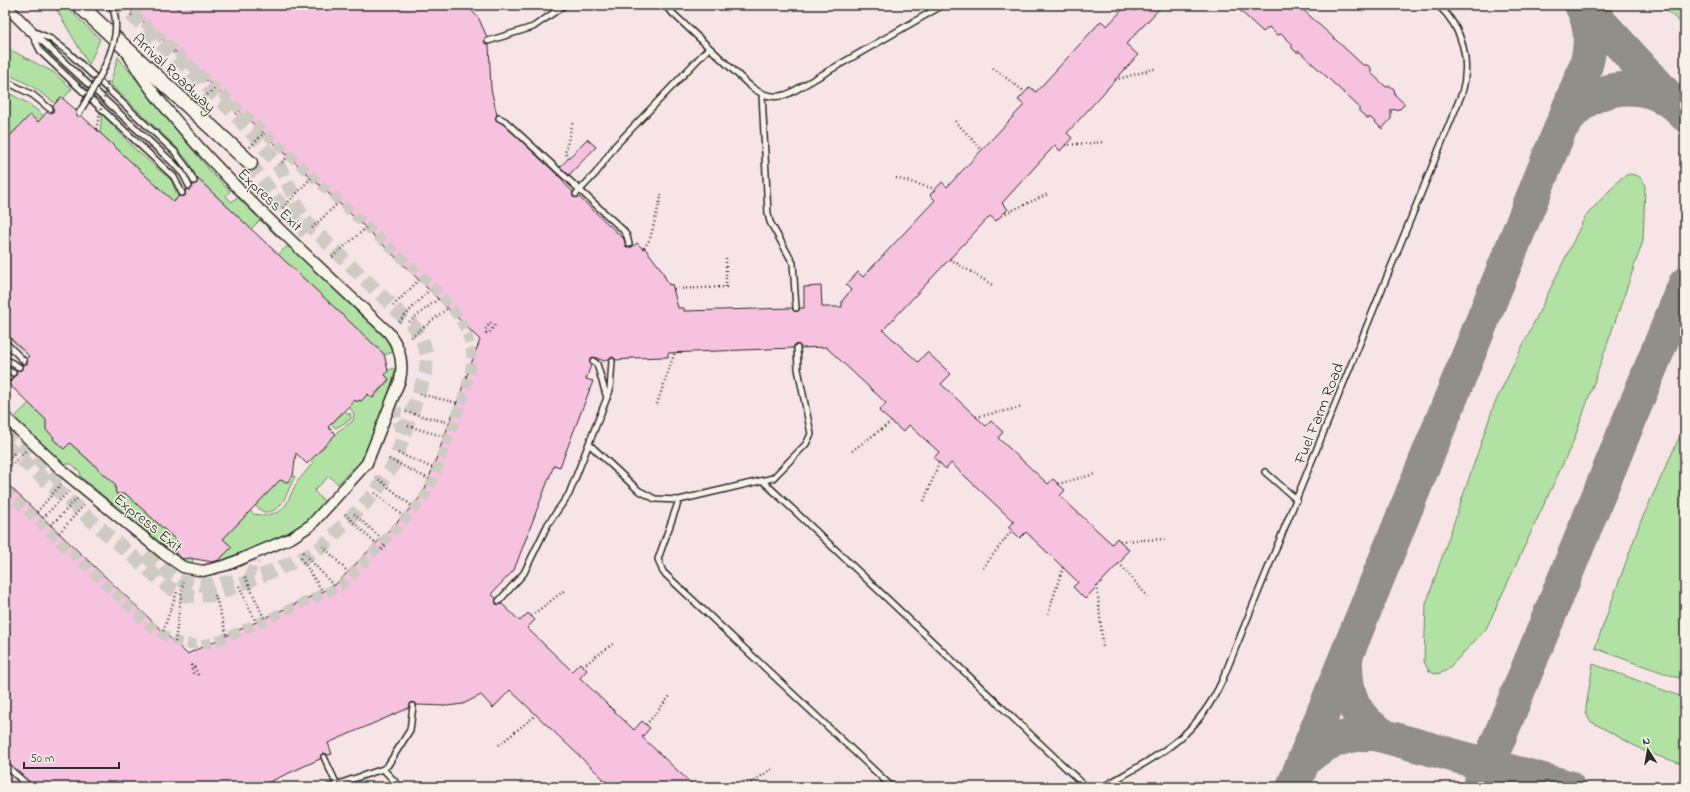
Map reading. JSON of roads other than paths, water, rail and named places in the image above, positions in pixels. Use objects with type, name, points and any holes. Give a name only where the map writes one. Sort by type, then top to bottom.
[{"type":"main road","name":"Arrival Roadway","points":[[78,5],[245,159]]},
{"type":"street","points":[[5,5],[30,30]]},
{"type":"street","name":"Express Exit","points":[[125,48],[137,70],[163,104],[232,183],[389,333],[398,347],[406,378],[402,409]]},
{"type":"street","name":"Express Exit","points":[[256,561],[260,557],[285,546],[311,525],[367,462],[400,380],[402,365]]},
{"type":"street","name":"Express Exit","points":[[5,417],[65,474],[164,554],[183,567],[198,571],[213,569],[299,534]]},
{"type":"lane","points":[[79,113],[101,76],[112,44],[116,22],[111,5]]},
{"type":"lane","points":[[488,41],[533,27],[565,5]]},
{"type":"lane","points":[[664,5],[749,85],[762,94],[778,96],[792,92],[943,5]]},
{"type":"lane","name":"Fuel Farm Road","points":[[1103,787],[1176,744],[1193,728],[1207,710],[1222,681],[1462,93],[1466,72],[1464,48],[1455,26],[1438,5]]},
{"type":"lane","points":[[30,30],[178,168],[189,186]]},
{"type":"lane","points":[[30,30],[51,38],[68,52],[175,152],[187,168],[194,181]]},
{"type":"lane","points":[[30,30],[42,52],[174,178],[182,193]]},
{"type":"lane","points":[[578,192],[596,173],[615,146],[709,48]]},
{"type":"lane","points":[[5,81],[33,96],[50,109]]},
{"type":"lane","points":[[762,94],[768,214],[770,222],[793,263],[796,308]]},
{"type":"lane","points":[[499,118],[505,121],[578,192],[626,233],[629,244]]},
{"type":"lane","points":[[5,342],[24,362]]},
{"type":"lane","points":[[589,444],[643,495],[655,499],[679,500],[764,482],[776,477],[806,444],[810,437],[810,428],[798,369],[797,348]]},
{"type":"lane","points":[[5,359],[19,367]]},
{"type":"lane","points":[[499,601],[519,580],[530,564],[548,524],[569,494],[607,399],[611,385],[612,360]]},
{"type":"lane","points":[[593,361],[597,364],[607,399]]},
{"type":"lane","points":[[5,369],[13,373]]},
{"type":"lane","points":[[1265,472],[1297,500]]},
{"type":"lane","points":[[764,482],[1086,787]]},
{"type":"lane","points":[[679,500],[658,559],[663,572],[892,787]]},
{"type":"lane","points":[[329,787],[383,768],[393,760],[412,724],[413,706]]},
{"type":"lane","points":[[324,757],[337,784]]},
{"type":"lane","points":[[5,764],[30,787]]},
{"type":"lane","points":[[383,768],[400,787]]},
{"type":"tunnel","points":[[5,445],[168,587],[187,596],[215,595],[306,557],[323,546],[375,493],[393,466],[426,372],[427,354],[421,337],[415,328],[309,225],[299,210],[285,176],[280,168],[239,119],[201,80],[121,5]]},
{"type":"tunnel","points":[[5,490],[149,625],[169,638],[187,644],[206,644],[228,637],[342,585],[421,502],[426,494],[434,478],[467,384],[471,352],[468,338],[461,322],[450,306],[433,287],[125,5]]},
{"type":"tunnel","points":[[250,163],[283,208],[306,233]]},
{"type":"tunnel","points":[[397,407],[396,421],[400,430]]},
{"type":"tunnel","points":[[5,429],[65,485]]},
{"type":"tunnel","points":[[145,555],[156,565],[177,578],[199,585],[211,585],[239,579]]},
{"type":"tunnel","points":[[249,576],[256,561]]},
{"type":"tram line","points":[[174,5],[181,11]]}]
